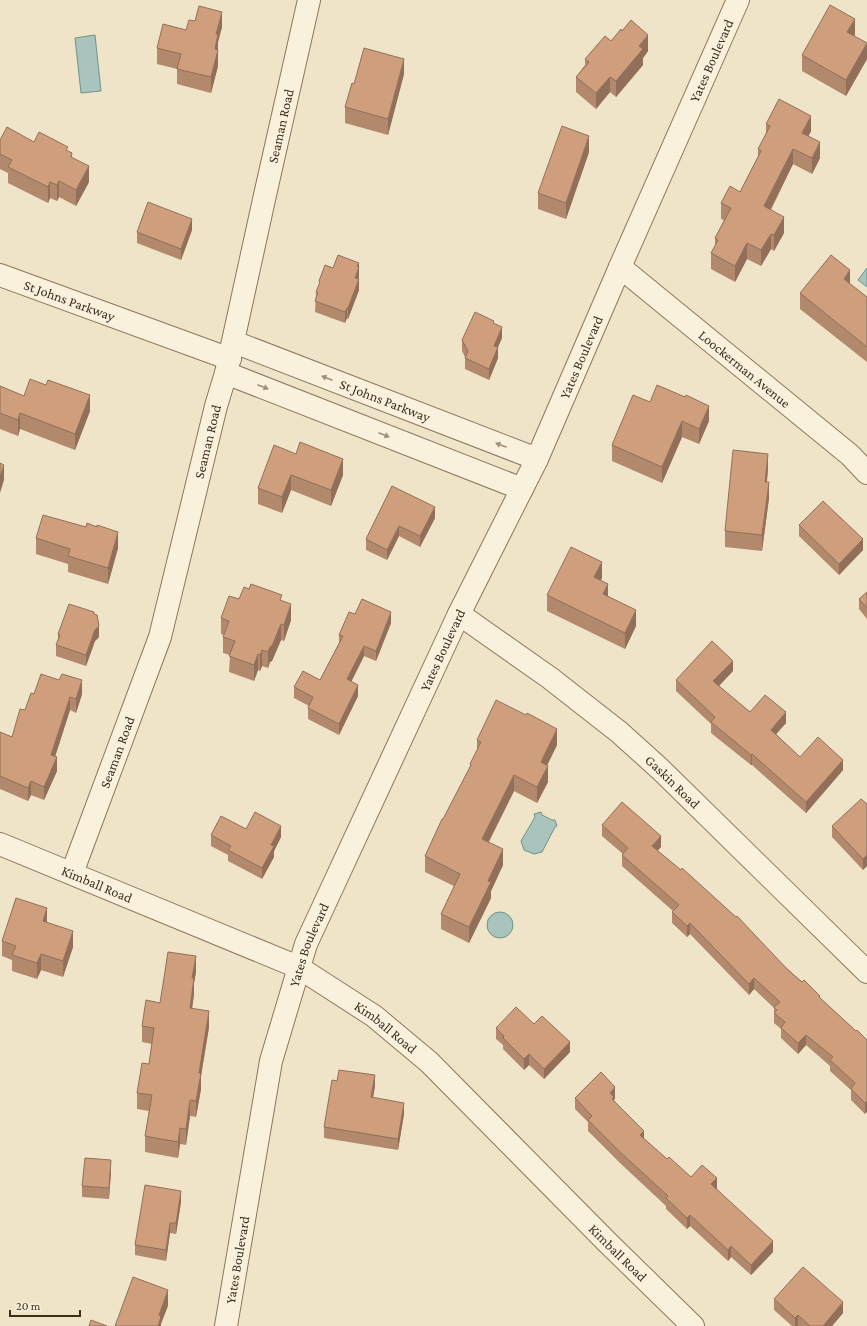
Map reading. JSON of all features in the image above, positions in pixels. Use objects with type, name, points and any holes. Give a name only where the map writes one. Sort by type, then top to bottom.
[{"type":"street","name":"Seaman Road","points":[[72,873],[160,636],[216,406],[230,358],[309,0]]},
{"type":"street","name":"Yates Boulevard","points":[[226,1326],[270,1061],[306,944],[459,614],[537,459],[738,0]]},
{"type":"street","name":"Loockerman Avenue","points":[[620,267],[850,456],[867,473]]},
{"type":"street","name":"St Johns Parkway","points":[[0,275],[230,358],[537,459]]},
{"type":"street","name":"St Johns Parkway","points":[[230,358],[522,489]]},
{"type":"street","name":"Gaskin Road","points":[[459,614],[550,678],[619,732],[660,769],[867,972]]},
{"type":"street","name":"Kimball Road","points":[[0,844],[298,967],[374,1016],[428,1062],[693,1326]]},
{"type":"water","points":[[95,35],[101,91],[81,93],[75,38]]},
{"type":"water","points":[[867,268],[867,287],[858,280]]},
{"type":"water","points":[[541,812],[542,815],[555,820],[557,826],[555,827],[542,852],[534,854],[524,850],[521,841],[535,817],[534,814]]},
{"type":"water","points":[[500,912],[509,916],[513,925],[509,934],[500,938],[491,934],[487,925],[491,916]]},
{"type":"building","points":[[830,5],[855,19],[847,32],[867,43],[846,80],[802,55]]},
{"type":"building","points":[[199,6],[222,12],[216,34],[218,34],[215,49],[218,50],[211,77],[177,69],[181,54],[157,48],[163,24],[186,30],[189,20],[195,21]]},
{"type":"building","points":[[631,20],[648,35],[639,46],[643,49],[616,81],[610,77],[596,93],[576,77],[589,62],[585,59],[605,36],[611,41]]},
{"type":"building","points":[[364,48],[404,59],[388,119],[345,107],[352,83],[354,84]]},
{"type":"building","points":[[779,99],[811,116],[802,133],[820,142],[812,158],[793,149],[764,206],[784,217],[774,235],[771,234],[761,250],[747,243],[735,266],[711,253],[718,240],[715,238],[731,208],[721,203],[730,186],[740,192],[761,151],[758,149],[770,126],[766,124]]},
{"type":"building","points":[[562,126],[589,136],[566,203],[538,193]]},
{"type":"building","points":[[7,127],[34,142],[39,132],[68,147],[66,150],[72,153],[71,157],[89,166],[76,190],[59,181],[57,185],[50,182],[48,187],[8,167],[12,160],[0,154],[0,140]]},
{"type":"building","points":[[148,202],[192,219],[181,249],[137,232]]},
{"type":"building","points":[[338,255],[359,263],[355,278],[359,279],[345,312],[315,301],[318,293],[316,292],[320,282],[319,281],[325,265],[333,268]]},
{"type":"building","points":[[831,255],[850,270],[844,279],[867,297],[867,347],[800,293]]},
{"type":"building","points":[[475,312],[494,321],[493,323],[502,327],[494,346],[498,347],[489,369],[465,358],[468,351],[462,340]]},
{"type":"building","points":[[30,379],[46,385],[48,380],[90,395],[75,434],[20,413],[18,420],[0,413],[0,386],[24,396]]},
{"type":"building","points":[[657,385],[685,397],[686,395],[709,406],[699,429],[682,421],[662,467],[612,445],[633,395],[650,402]]},
{"type":"building","points":[[300,442],[343,459],[331,490],[291,475],[282,497],[258,488],[274,445],[296,454]]},
{"type":"building","points":[[733,450],[768,454],[765,482],[769,482],[762,535],[725,531]]},
{"type":"building","points":[[0,463],[4,465],[0,477]]},
{"type":"building","points":[[392,486],[435,507],[420,536],[399,526],[387,550],[366,539]]},
{"type":"building","points":[[823,501],[863,539],[839,564],[799,525]]},
{"type":"building","points":[[43,515],[86,527],[87,523],[118,532],[108,568],[68,556],[70,549],[36,538]]},
{"type":"building","points":[[571,547],[602,562],[594,577],[608,584],[603,594],[636,610],[625,633],[547,595]]},
{"type":"building","points":[[251,584],[282,595],[280,600],[291,604],[284,625],[281,624],[272,646],[268,652],[262,650],[260,655],[258,654],[254,665],[229,656],[235,641],[223,637],[229,621],[221,618],[229,596],[239,599],[244,587],[249,589]]},
{"type":"building","points":[[867,592],[867,608],[859,599]]},
{"type":"building","points":[[362,599],[391,612],[376,651],[364,646],[347,679],[358,685],[339,724],[308,708],[313,697],[294,687],[303,671],[320,680],[343,636],[339,635],[349,612],[355,614]]},
{"type":"building","points":[[69,604],[94,612],[94,614],[97,615],[99,626],[95,630],[86,655],[56,645],[60,635],[58,634]]},
{"type":"building","points":[[712,641],[733,661],[713,681],[750,712],[765,695],[786,712],[771,730],[800,757],[818,737],[843,760],[806,802],[752,754],[751,755],[711,722],[715,717],[676,680]]},
{"type":"building","points":[[41,674],[59,680],[62,674],[82,680],[76,699],[70,697],[51,755],[57,757],[44,787],[31,781],[28,788],[0,776],[0,732],[12,737],[20,709],[25,710],[31,693],[34,694]]},
{"type":"building","points":[[496,700],[526,715],[527,713],[557,729],[541,762],[548,766],[537,787],[514,775],[482,839],[503,849],[488,881],[491,882],[469,927],[441,914],[460,874],[425,856],[442,819],[471,765],[470,764],[481,742],[477,740]]},
{"type":"building","points":[[861,799],[867,804],[867,855],[863,859],[832,826]]},
{"type":"building","points":[[622,802],[661,836],[652,846],[681,870],[682,868],[736,917],[737,916],[788,970],[802,982],[804,980],[820,996],[819,997],[867,1040],[867,1101],[865,1103],[851,1089],[855,1083],[830,1060],[833,1057],[806,1035],[798,1043],[781,1028],[785,1022],[774,1013],[777,1010],[774,1007],[780,1002],[754,978],[749,984],[690,923],[687,926],[672,912],[679,905],[622,855],[628,848],[602,825]]},
{"type":"building","points":[[255,812],[281,826],[271,845],[274,846],[262,868],[228,850],[231,846],[211,835],[221,816],[246,829]]},
{"type":"building","points":[[16,898],[47,908],[43,921],[73,931],[63,961],[41,954],[37,963],[12,955],[16,946],[2,941]]},
{"type":"building","points":[[168,952],[196,956],[192,978],[194,978],[190,1008],[209,1011],[196,1101],[190,1100],[186,1129],[180,1128],[178,1142],[145,1136],[152,1095],[137,1093],[142,1063],[149,1064],[154,1028],[142,1026],[146,1000],[160,1003]]},
{"type":"building","points":[[516,1007],[534,1024],[542,1016],[570,1042],[544,1069],[529,1054],[524,1059],[503,1038],[504,1036],[496,1028]]},
{"type":"building","points":[[339,1070],[375,1075],[371,1097],[404,1103],[398,1139],[324,1127],[332,1080],[337,1081]]},
{"type":"building","points":[[601,1072],[615,1087],[610,1093],[614,1097],[612,1099],[644,1131],[640,1135],[667,1159],[669,1157],[691,1177],[702,1165],[717,1178],[711,1184],[773,1241],[751,1265],[731,1246],[728,1250],[690,1215],[687,1218],[666,1198],[668,1196],[588,1120],[592,1116],[575,1098]]},
{"type":"building","points":[[85,1158],[111,1160],[109,1188],[82,1186]]},
{"type":"building","points":[[145,1185],[181,1191],[176,1223],[170,1223],[166,1250],[135,1245]]},
{"type":"building","points":[[803,1267],[843,1302],[823,1326],[810,1326],[798,1315],[795,1318],[774,1299]]},
{"type":"building","points":[[133,1277],[168,1290],[159,1315],[161,1317],[158,1326],[115,1326]]},
{"type":"building","points":[[91,1320],[107,1326],[89,1326]]}]
